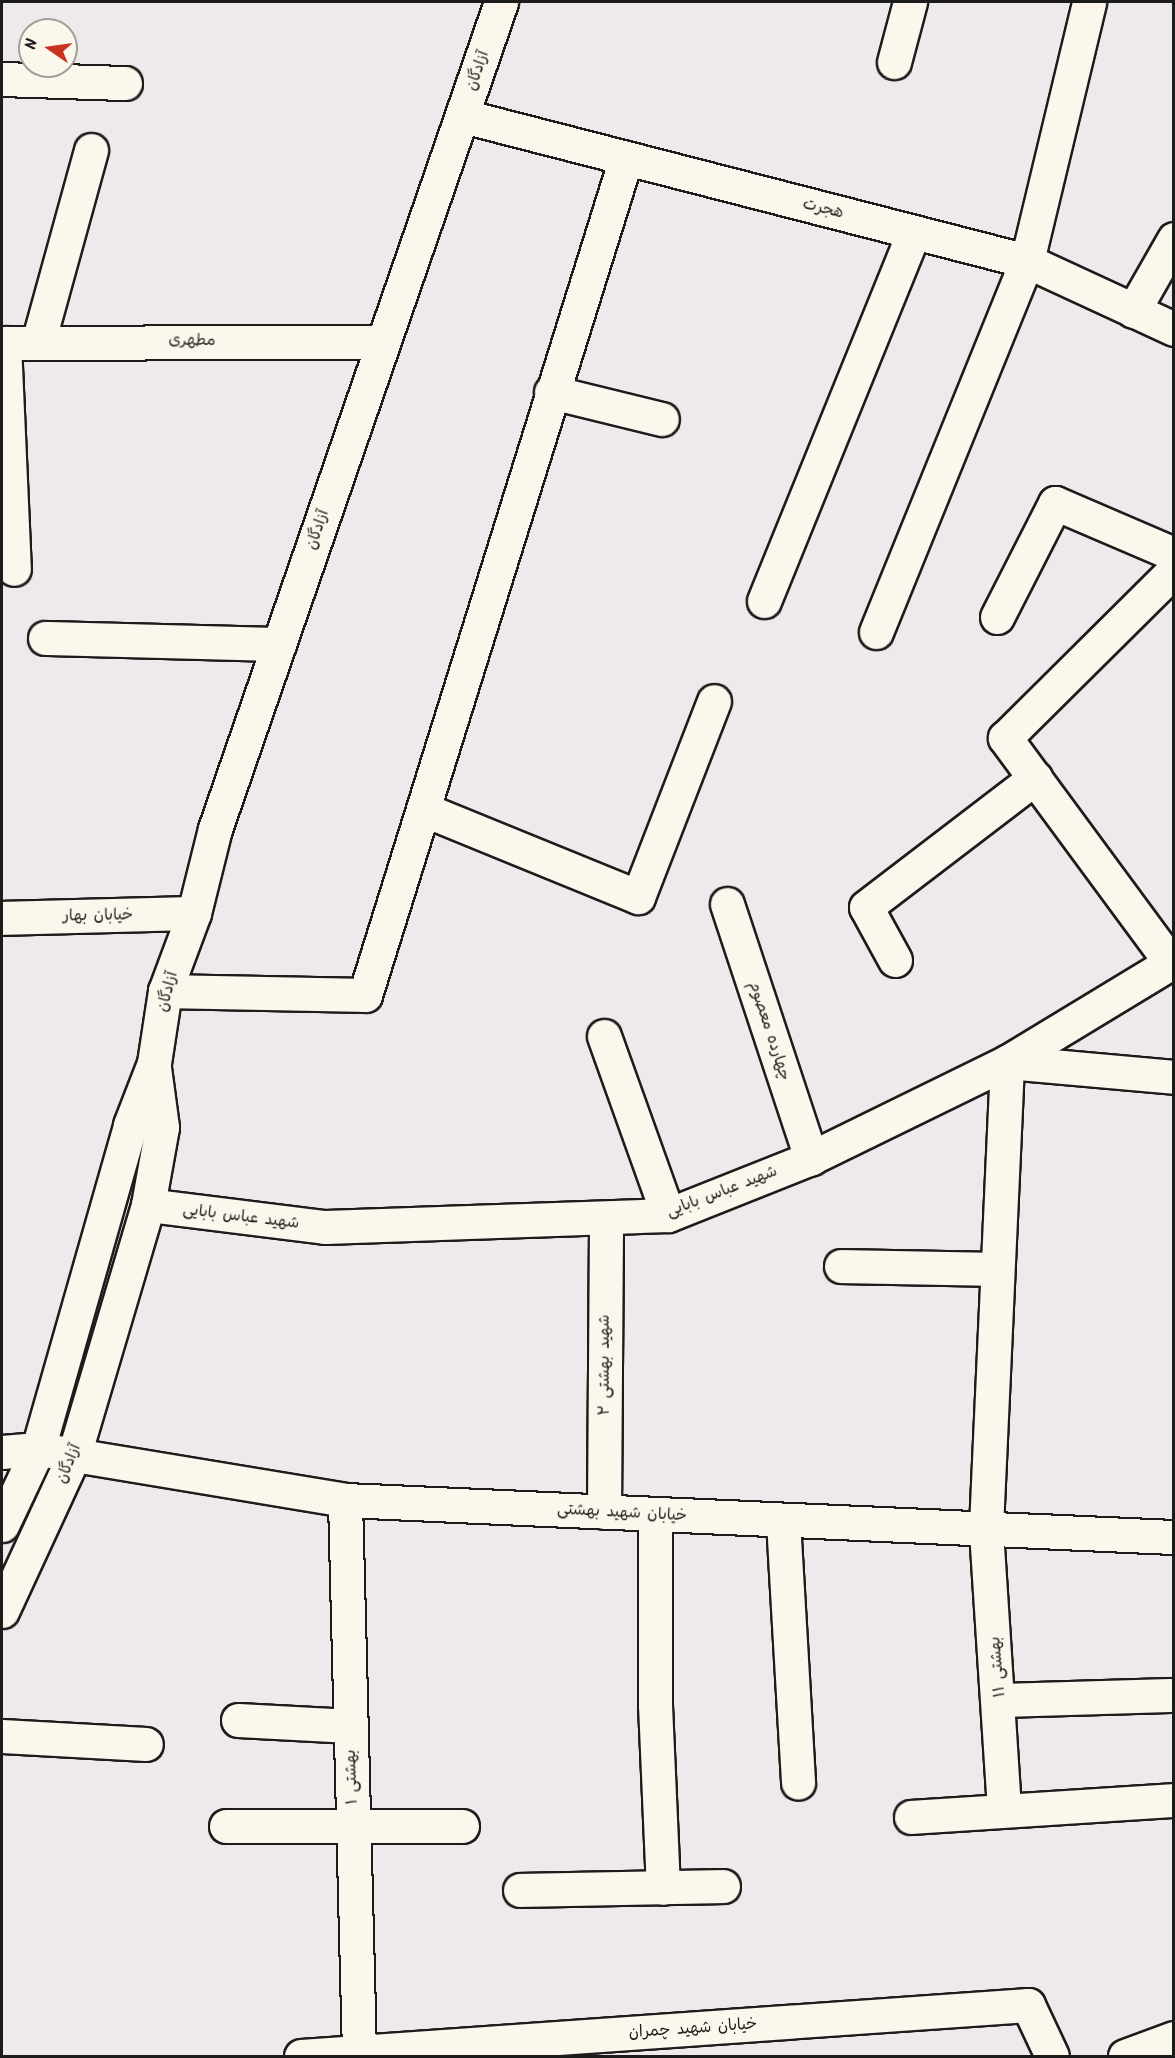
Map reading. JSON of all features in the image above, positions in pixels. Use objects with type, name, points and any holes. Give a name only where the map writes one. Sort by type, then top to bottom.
[{"type":"street","name":"آزادگان","points":[[2,1525],[38,1449],[130,1125],[154,1064],[165,991],[194,913],[215,829],[501,2]]},
{"type":"street","points":[[894,62],[910,2]]},
{"type":"street","points":[[876,632],[1027,261],[1089,2]]},
{"type":"street","points":[[2,79],[125,83]]},
{"type":"street","name":"هجرت","points":[[463,116],[1027,261],[1173,329]]},
{"type":"street","points":[[39,339],[91,150]]},
{"type":"street","points":[[165,991],[365,995],[425,810],[551,392],[626,158]]},
{"type":"street","points":[[764,601],[914,232]]},
{"type":"street","points":[[1133,310],[1173,239]]},
{"type":"street","name":"مطهری","points":[[3,343],[39,339],[382,342]]},
{"type":"street","points":[[3,343],[14,569]]},
{"type":"street","points":[[551,392],[662,419]]},
{"type":"street","points":[[997,617],[1055,503],[1173,554]]},
{"type":"street","points":[[1173,570],[1005,738],[1173,972]]},
{"type":"street","points":[[45,638],[279,644]]},
{"type":"street","points":[[425,810],[638,897],[714,701]]},
{"type":"street","points":[[895,960],[866,907],[1035,778]]},
{"type":"street","name":"چهارده معصوم","points":[[727,903],[811,1158]]},
{"type":"street","name":"خیابان بهار","points":[[2,918],[194,913]]},
{"type":"street","name":"شهید عباس بابایی","points":[[148,1205],[325,1227],[668,1215],[811,1158],[1006,1062],[1131,989],[1173,972]]},
{"type":"street","points":[[604,1036],[668,1215]]},
{"type":"street","points":[[1006,1062],[1173,1077]]},
{"type":"street","name":"بهشتی ۱۱","points":[[1004,1809],[1001,1700],[986,1527],[1006,1062]]},
{"type":"street","name":"آزادگان","points":[[2,1611],[74,1455],[148,1205],[162,1127],[154,1064]]},
{"type":"street","name":"شهید بهشتی ۲","points":[[604,1512],[606,1218]]},
{"type":"street","points":[[841,1266],[997,1269]]},
{"type":"street","name":"خیابان شهید بهشتی","points":[[2,1452],[38,1449],[345,1500],[1173,1537]]},
{"type":"street","name":"بهشتی ۱","points":[[345,1500],[359,2054]]},
{"type":"street","points":[[655,1514],[663,1888]]},
{"type":"street","points":[[783,1521],[798,1783]]},
{"type":"street","points":[[1001,1700],[1170,1695]]},
{"type":"street","points":[[238,1720],[351,1726]]},
{"type":"street","points":[[2,1736],[146,1743]]},
{"type":"street","points":[[911,1817],[1004,1809],[1173,1800]]},
{"type":"street","points":[[226,1826],[462,1826]]},
{"type":"street","points":[[520,1890],[723,1886]]},
{"type":"street","name":"خیابان شهید چمران","points":[[301,2056],[359,2054],[1028,2005],[1052,2056]]},
{"type":"street","points":[[1125,2056],[1173,2038]]}]
